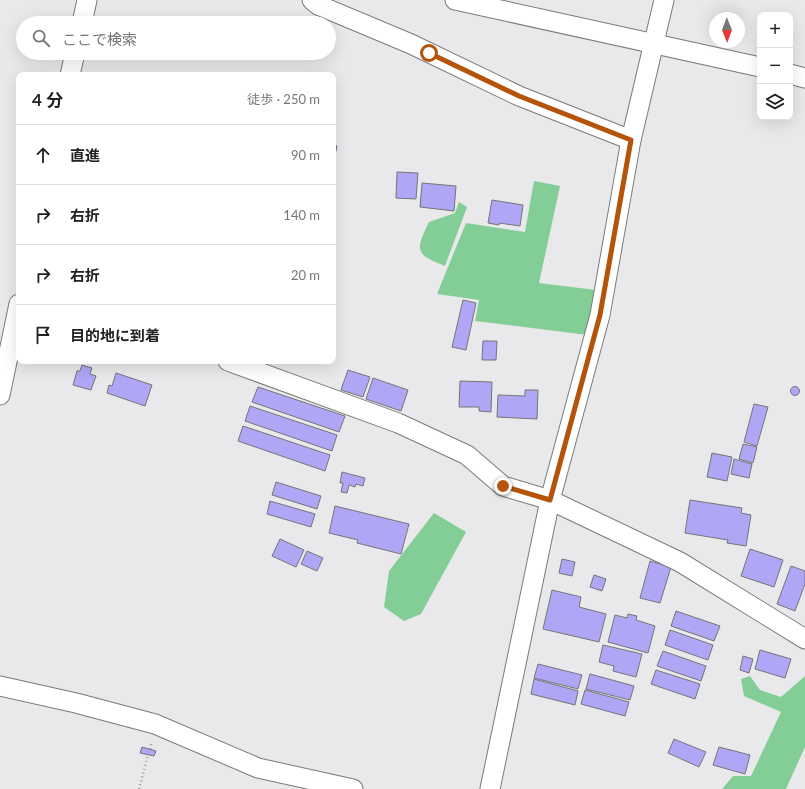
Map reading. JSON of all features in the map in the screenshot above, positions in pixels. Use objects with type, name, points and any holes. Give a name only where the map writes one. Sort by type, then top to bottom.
[{"type":"street","points":[[84,16],[87,0]]},
{"type":"street","points":[[312,0],[318,6],[411,44],[519,96],[631,140]]},
{"type":"street","points":[[455,0],[757,66]]},
{"type":"street","points":[[490,789],[550,500],[600,315],[631,140],[664,0]]},
{"type":"street","points":[[71,72],[73,60]]},
{"type":"street","points":[[793,75],[805,78]]},
{"type":"street","points":[[0,395],[16,319]]},
{"type":"street","points":[[236,364],[398,424],[467,456],[503,486],[550,500],[680,562],[805,639]]},
{"type":"street","points":[[0,686],[76,703],[155,724],[258,768],[353,789]]},
{"type":"path","points":[[139,789],[148,755]]},
{"type":"green space","points":[[534,181],[560,186],[539,283],[596,290],[588,335],[475,321],[479,300],[437,294],[466,223],[525,232]]},
{"type":"green space","points":[[459,202],[467,207],[445,266],[435,262],[423,254],[420,250],[421,239],[429,222],[455,213]]},
{"type":"green space","points":[[434,513],[466,532],[421,614],[404,621],[384,607],[389,571]]},
{"type":"green space","points":[[750,676],[760,690],[781,697],[805,676],[805,747],[786,789],[722,789],[733,776],[751,776],[781,712],[744,696],[741,679]]},
{"type":"building","points":[[397,172],[418,173],[416,199],[396,198]]},
{"type":"building","points":[[422,183],[456,186],[454,211],[420,207]]},
{"type":"building","points":[[492,200],[523,205],[520,226],[488,223]]},
{"type":"building","points":[[463,300],[476,303],[466,350],[452,347]]},
{"type":"building","points":[[483,341],[497,341],[496,360],[482,360]]},
{"type":"building","points":[[82,365],[92,368],[90,374],[96,376],[91,390],[73,385],[77,371],[80,371]]},
{"type":"building","points":[[348,370],[370,377],[363,397],[341,390]]},
{"type":"building","points":[[116,373],[152,385],[145,406],[107,393],[109,385],[112,386]]},
{"type":"building","points":[[373,378],[408,390],[401,411],[366,399]]},
{"type":"building","points":[[460,381],[492,382],[491,412],[479,411],[479,407],[459,407]]},
{"type":"building","points":[[258,387],[345,416],[339,432],[252,402]]},
{"type":"building","points":[[793,387],[797,387],[799,391],[797,395],[793,395],[791,393],[791,389]]},
{"type":"building","points":[[525,390],[538,390],[537,419],[497,417],[498,395],[525,396]]},
{"type":"building","points":[[754,404],[768,407],[757,446],[744,442]]},
{"type":"building","points":[[250,406],[337,435],[332,451],[245,421]]},
{"type":"building","points":[[243,426],[330,455],[325,471],[238,441]]},
{"type":"building","points":[[743,444],[757,447],[753,463],[739,459]]},
{"type":"building","points":[[712,453],[732,457],[727,481],[707,477]]},
{"type":"building","points":[[734,459],[752,464],[749,478],[731,474]]},
{"type":"building","points":[[342,472],[365,478],[363,486],[356,484],[355,487],[349,485],[347,493],[341,492],[343,483],[340,483]]},
{"type":"building","points":[[276,482],[321,496],[317,509],[272,495]]},
{"type":"building","points":[[690,500],[742,508],[741,513],[751,515],[746,546],[727,543],[728,540],[685,533]]},
{"type":"building","points":[[270,501],[315,514],[311,527],[267,514]]},
{"type":"building","points":[[335,506],[409,524],[401,554],[357,543],[358,540],[329,533]]},
{"type":"building","points":[[280,539],[304,550],[296,567],[272,556]]},
{"type":"building","points":[[750,549],[783,560],[774,587],[741,576]]},
{"type":"building","points":[[307,551],[323,558],[317,571],[301,564]]},
{"type":"building","points":[[562,559],[575,562],[572,576],[559,573]]},
{"type":"building","points":[[650,561],[671,567],[660,603],[640,598]]},
{"type":"building","points":[[791,566],[805,571],[805,584],[795,611],[777,604]]},
{"type":"building","points":[[594,575],[606,579],[602,591],[590,587]]},
{"type":"building","points":[[552,590],[581,597],[579,607],[606,614],[599,642],[543,629]]},
{"type":"building","points":[[676,611],[720,626],[714,641],[671,626]]},
{"type":"building","points":[[628,614],[637,616],[636,620],[655,626],[648,653],[608,642],[615,615],[627,618]]},
{"type":"building","points":[[670,630],[713,645],[708,660],[665,645]]},
{"type":"building","points":[[603,645],[642,654],[636,677],[613,671],[614,666],[599,662]]},
{"type":"building","points":[[760,650],[791,659],[785,678],[755,669]]},
{"type":"building","points":[[663,651],[706,666],[701,681],[657,666]]},
{"type":"building","points":[[743,656],[753,659],[749,673],[740,670]]},
{"type":"building","points":[[538,664],[582,675],[578,689],[534,678]]},
{"type":"building","points":[[656,670],[700,684],[695,699],[651,684]]},
{"type":"building","points":[[590,674],[634,686],[630,700],[586,689]]},
{"type":"building","points":[[534,679],[578,691],[575,705],[531,694]]},
{"type":"building","points":[[585,690],[629,702],[625,716],[581,704]]},
{"type":"building","points":[[674,739],[706,752],[699,767],[668,753]]},
{"type":"building","points":[[142,747],[156,751],[154,756],[140,753]]},
{"type":"building","points":[[719,747],[750,755],[745,774],[713,765]]},
{"type":"route","points":[[429,53],[519,96],[631,140],[600,315],[587,368],[550,500],[503,486]]}]
